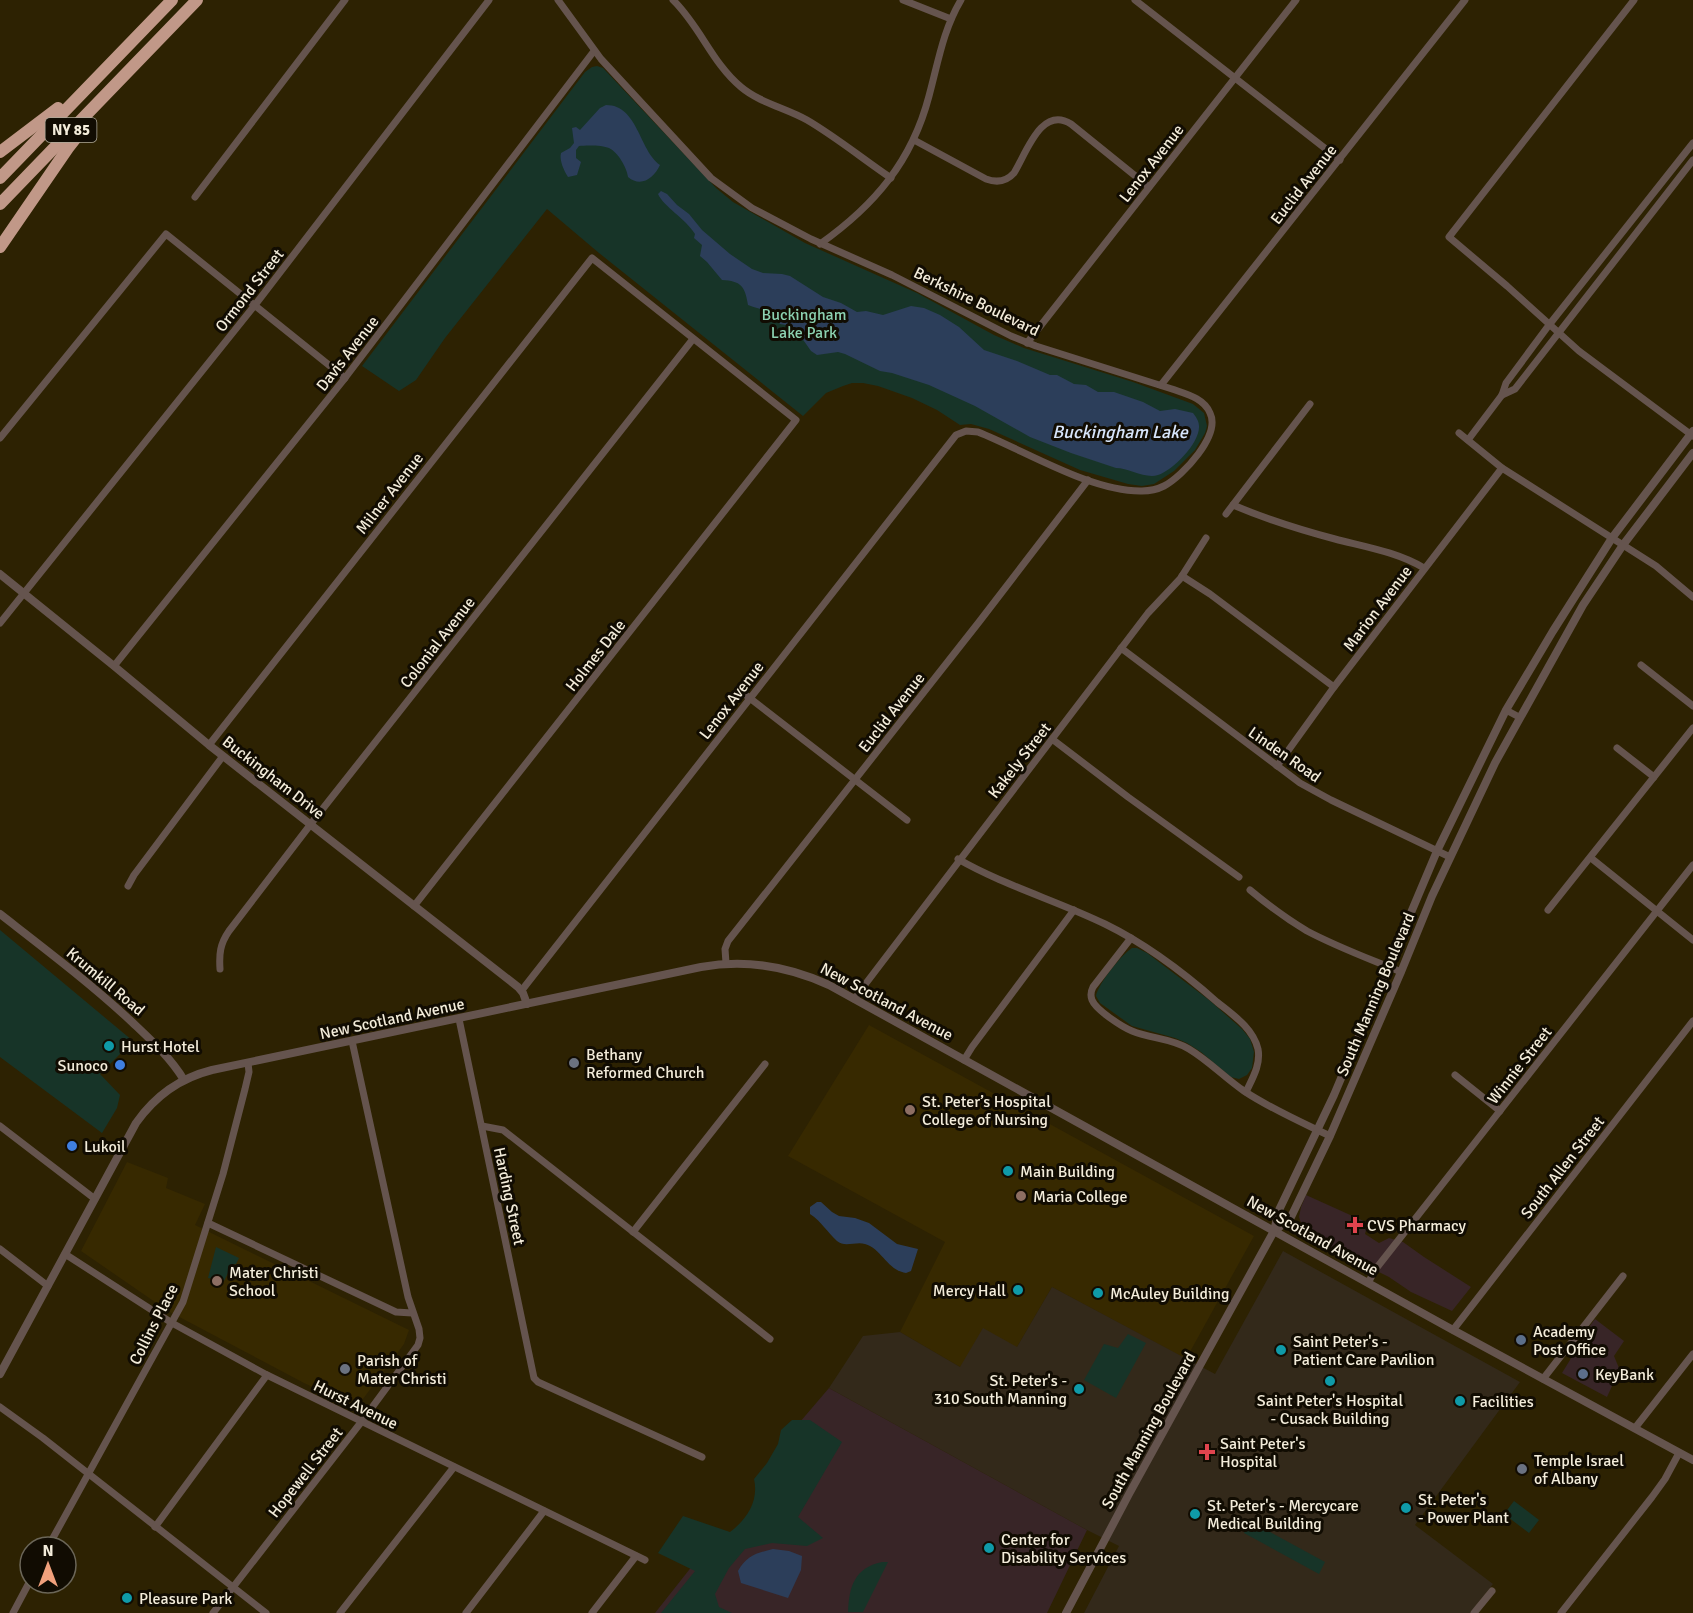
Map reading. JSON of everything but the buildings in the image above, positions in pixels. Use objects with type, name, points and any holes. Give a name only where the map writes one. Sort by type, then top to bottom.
[{"type":"highway","name":"NY 85","points":[[0,178],[172,0]]},
{"type":"highway","name":"NY 85","points":[[0,204],[197,0]]},
{"type":"highway","points":[[0,247],[68,148],[142,57]]},
{"type":"highway","points":[[0,152],[54,112],[116,58]]},
{"type":"street","points":[[195,197],[345,0]]},
{"type":"street","name":"Ormond Street","points":[[0,623],[255,305],[489,0]]},
{"type":"street","name":"Berkshire Boulevard","points":[[558,0],[594,51],[718,184],[752,208],[820,244],[892,275],[986,325],[1027,343],[1161,385],[1196,399],[1204,404],[1211,414],[1212,428],[1208,438],[1190,464],[1173,480],[1164,486],[1143,491],[1124,490],[1088,480],[988,436],[966,431]]},
{"type":"street","points":[[673,0],[693,22],[724,71],[742,88],[810,122],[891,178]]},
{"type":"street","points":[[903,0],[951,19]]},
{"type":"street","points":[[820,244],[863,209],[903,161],[922,119],[941,44],[960,0]]},
{"type":"street","points":[[1135,0],[1340,160]]},
{"type":"street","name":"Lenox Avenue","points":[[1027,343],[1296,0]]},
{"type":"street","name":"Euclid Avenue","points":[[1161,385],[1465,0]]},
{"type":"street","points":[[1634,0],[1449,237],[1579,351],[1692,434]]},
{"type":"street","name":"Davis Avenue","points":[[114,666],[345,378],[594,51]]},
{"type":"street","points":[[914,140],[986,179],[1000,182],[1008,179],[1014,173],[1042,126],[1051,121],[1061,120],[1071,124],[1149,187]]},
{"type":"street","points":[[1468,440],[1502,395],[1506,383],[1549,325],[1692,145]]},
{"type":"street","points":[[1502,395],[1515,389],[1693,160]]},
{"type":"street","points":[[1621,233],[1629,240]]},
{"type":"street","points":[[0,438],[166,234],[345,378]]},
{"type":"street","name":"Milner Avenue","points":[[208,745],[592,258],[693,339]]},
{"type":"street","name":"Holmes Dale","points":[[414,906],[796,420],[693,339]]},
{"type":"street","name":"Colonial Avenue","points":[[220,969],[219,952],[223,939],[310,825],[693,339]]},
{"type":"street","points":[[1226,514],[1310,404]]},
{"type":"street","name":"Lenox Avenue","points":[[522,990],[952,439],[966,431]]},
{"type":"street","points":[[1459,433],[1502,468],[1656,566],[1693,597]]},
{"type":"street","name":"South Manning Boulevard","points":[[1066,1613],[1274,1231],[1279,1210],[1318,1130],[1437,850],[1506,710],[1552,631],[1612,538],[1692,434]]},
{"type":"street","name":"South Manning Boulevard","points":[[1274,1231],[1291,1217],[1330,1136],[1432,896],[1494,763],[1579,612],[1623,544],[1693,453]]},
{"type":"street","name":"Marion Avenue","points":[[1276,766],[1502,468]]},
{"type":"street","name":"Euclid Avenue","points":[[726,963],[725,949],[728,941],[1088,480]]},
{"type":"street","points":[[1233,505],[1260,516],[1331,538],[1394,554],[1424,568]]},
{"type":"street","name":"Kakely Street","points":[[854,999],[1121,648],[1153,607],[1182,576],[1206,538]]},
{"type":"street","name":"Buckingham Drive","points":[[0,574],[208,745],[522,990]]},
{"type":"street","points":[[1182,576],[1210,594],[1334,687]]},
{"type":"street","points":[[1552,631],[1564,638]]},
{"type":"street","name":"Linden Road","points":[[1121,648],[1276,766],[1321,795],[1450,856]]},
{"type":"street","points":[[1641,665],[1693,706]]},
{"type":"street","points":[[738,689],[907,820]]},
{"type":"street","points":[[1506,710],[1519,717]]},
{"type":"street","points":[[1548,910],[1693,728]]},
{"type":"street","points":[[1052,739],[1239,877]]},
{"type":"street","points":[[1617,747],[1654,777]]},
{"type":"street","points":[[128,886],[223,756]]},
{"type":"street","points":[[1482,757],[1494,763]]},
{"type":"street","points":[[1591,858],[1693,940]]},
{"type":"street","points":[[958,860],[1074,910],[1131,938],[1196,983],[1235,1016],[1251,1034],[1256,1044],[1259,1059],[1245,1092]]},
{"type":"street","name":"Winnie Street","points":[[1368,1283],[1375,1270],[1693,865]]},
{"type":"street","points":[[1250,890],[1306,930],[1401,972]]},
{"type":"street","points":[[964,1060],[1074,910]]},
{"type":"street","name":"Krumkill Road","points":[[0,914],[125,1015],[163,1051],[184,1080]]},
{"type":"street","points":[[1131,938],[1093,987],[1091,994],[1094,1004],[1129,1030],[1188,1048],[1245,1092],[1330,1136]]},
{"type":"street","name":"New Scotland Avenue","points":[[0,1372],[132,1130],[144,1112],[160,1096],[184,1080],[205,1072],[726,963],[764,965],[790,970],[821,981],[1693,1460]]},
{"type":"street","points":[[522,990],[527,1004]]},
{"type":"street","name":"Harding Street","points":[[459,1019],[535,1379],[702,1457]]},
{"type":"street","name":"South Allen Street","points":[[1453,1330],[1693,1021]]},
{"type":"street","name":"Hopewell Street","points":[[213,1613],[362,1421],[418,1345],[420,1338],[412,1313],[352,1041]]},
{"type":"street","name":"Collins Place","points":[[55,1535],[183,1302],[208,1223],[245,1089],[249,1072],[248,1063]]},
{"type":"street","points":[[633,1232],[765,1064]]},
{"type":"street","points":[[1455,1075],[1500,1111]]},
{"type":"street","points":[[0,1126],[94,1199]]},
{"type":"street","points":[[482,1126],[503,1130],[770,1339]]},
{"type":"street","points":[[208,1223],[396,1312],[412,1313]]},
{"type":"street","points":[[0,1249],[48,1286]]},
{"type":"street","name":"Hurst Avenue","points":[[65,1254],[172,1323],[267,1375],[645,1560]]},
{"type":"street","points":[[1543,1379],[1623,1276]]},
{"type":"street","points":[[1635,1428],[1693,1354]]},
{"type":"street","points":[[155,1527],[267,1375]]},
{"type":"street","points":[[0,1407],[44,1438],[266,1613]]},
{"type":"street","points":[[1561,1613],[1652,1497],[1679,1453]]},
{"type":"street","points":[[340,1613],[454,1467]]},
{"type":"street","points":[[466,1613],[544,1511]]},
{"type":"street","points":[[592,1613],[636,1556]]},
{"type":"street","points":[[1474,1613],[1492,1591]]},
{"type":"street","points":[[13,1613],[23,1595]]},
{"type":"shaded area","name":"Maria College","points":[[869,1025],[1254,1236],[1186,1359],[1052,1287],[1017,1347],[960,1367],[900,1332],[945,1242],[788,1156]]},
{"type":"shaded area","name":"Mater Christi School","points":[[127,1162],[168,1178],[166,1188],[205,1204],[195,1225],[409,1330],[404,1344],[357,1407],[304,1383],[168,1311],[81,1251]]},
{"type":"shaded area","points":[[1306,1195],[1368,1223],[1365,1234],[1379,1243],[1389,1238],[1403,1242],[1471,1287],[1452,1311],[1411,1292],[1389,1277],[1336,1251],[1307,1234],[1303,1229],[1299,1217]]},
{"type":"shaded area","name":"Saint Peter's Hospital","points":[[1283,1251],[1520,1382],[1415,1525],[1493,1584],[1470,1613],[1084,1613],[1119,1546],[829,1388],[863,1336],[900,1332],[960,1367],[983,1328],[1017,1347],[1052,1287],[1215,1374]]},
{"type":"shaded area","points":[[1595,1319],[1624,1341],[1614,1356],[1619,1368],[1607,1397],[1562,1373],[1574,1349],[1588,1335],[1589,1327]]},
{"type":"shaded area","points":[[829,1388],[1087,1530],[1047,1613],[655,1613],[719,1532],[743,1542],[788,1436]]},
{"type":"green space","name":"Buckingham Lake Park","points":[[597,66],[603,68],[716,188],[733,202],[805,243],[917,293],[994,335],[1024,348],[1133,382],[1193,404],[1204,413],[1207,426],[1195,450],[1174,471],[1154,484],[1142,486],[1080,470],[989,429],[971,424],[960,425],[912,398],[878,386],[852,383],[843,386],[826,393],[803,416],[547,209],[445,338],[416,380],[399,391],[362,366],[585,72]]},
{"type":"green space","points":[[0,930],[133,1041],[100,1074],[120,1095],[117,1108],[102,1133],[0,1057]]},
{"type":"green space","points":[[1132,948],[1147,953],[1209,1000],[1242,1029],[1250,1039],[1254,1052],[1252,1068],[1247,1075],[1239,1079],[1231,1077],[1187,1043],[1132,1026],[1100,1003],[1096,996],[1101,984]]},
{"type":"green space","points":[[216,1247],[239,1258],[236,1264],[232,1265],[224,1281],[208,1278]]},
{"type":"green space","points":[[1128,1334],[1146,1343],[1116,1398],[1084,1380],[1104,1344],[1118,1348]]},
{"type":"green space","points":[[792,1420],[810,1420],[842,1442],[798,1517],[823,1538],[807,1546],[772,1543],[745,1549],[729,1568],[715,1594],[719,1607],[732,1613],[661,1613],[695,1571],[658,1553],[683,1516],[730,1532],[736,1527],[753,1502],[754,1479],[778,1444],[781,1430]]},
{"type":"green space","points":[[1514,1501],[1539,1520],[1529,1533],[1504,1514]]},
{"type":"green space","points":[[1250,1521],[1325,1562],[1319,1574],[1244,1533]]},
{"type":"green space","points":[[882,1562],[888,1562],[863,1612],[848,1612],[852,1587],[859,1574]]},
{"type":"water","points":[[606,105],[617,107],[625,112],[632,120],[647,149],[660,165],[647,180],[638,182],[628,177],[619,157],[609,148],[590,145],[579,146],[576,150],[576,158],[581,162],[577,175],[568,177],[566,175],[561,153],[574,143],[572,128],[576,127],[580,130],[600,108]]},
{"type":"water","name":"Buckingham Lake","points":[[661,191],[689,214],[702,230],[730,254],[752,269],[763,273],[790,276],[823,297],[857,312],[866,311],[883,315],[911,306],[924,308],[959,327],[984,350],[1050,375],[1057,375],[1074,384],[1086,385],[1098,392],[1114,392],[1143,402],[1160,411],[1175,409],[1193,413],[1199,424],[1195,440],[1171,468],[1158,475],[1142,475],[1071,453],[1030,437],[975,406],[929,385],[880,371],[838,352],[817,355],[811,351],[799,334],[791,332],[786,325],[780,324],[762,309],[748,305],[745,293],[738,283],[722,280],[700,256],[702,245],[694,238],[695,234],[691,228],[661,199],[658,194]]},
{"type":"water","points":[[821,1202],[839,1216],[869,1223],[897,1244],[918,1249],[911,1271],[906,1273],[899,1271],[876,1250],[865,1244],[843,1244],[837,1241],[810,1214],[810,1207]]},
{"type":"water","points":[[773,1549],[789,1551],[802,1556],[801,1570],[788,1598],[741,1583],[738,1571],[745,1561]]},
{"type":"place","name":"Hurst Hotel","points":[[109,1046]]},
{"type":"place","name":"Bethany Reformed Church","points":[[574,1063]]},
{"type":"place","name":"Sunoco","points":[[120,1065]]},
{"type":"place","name":"St. Peter’s Hospital College of Nursing","points":[[910,1110]]},
{"type":"place","name":"Lukoil","points":[[72,1146]]},
{"type":"place","name":"Main Building","points":[[1008,1171]]},
{"type":"place","name":"Maria College","points":[[1021,1196]]},
{"type":"place","name":"CVS Pharmacy","points":[[1355,1225]]},
{"type":"place","name":"Mater Christi School","points":[[217,1281]]},
{"type":"place","name":"Mercy Hall","points":[[1018,1290]]},
{"type":"place","name":"McAuley Building","points":[[1098,1293]]},
{"type":"place","name":"Academy Post Office","points":[[1521,1340]]},
{"type":"place","name":"Saint Peter's - Patient Care Pavilion","points":[[1281,1350]]},
{"type":"place","name":"Parish of Mater Christi","points":[[345,1369]]},
{"type":"place","name":"KeyBank","points":[[1583,1374]]},
{"type":"place","name":"Saint Peter's Hospital - Cusack Building","points":[[1330,1381]]},
{"type":"place","name":"St. Peter's - 310 South Manning","points":[[1079,1389]]},
{"type":"place","name":"Facilities","points":[[1460,1401]]},
{"type":"place","name":"Saint Peter's Hospital","points":[[1207,1452]]},
{"type":"place","name":"Temple Israel of Albany","points":[[1522,1469]]},
{"type":"place","name":"St. Peter's - Power Plant","points":[[1406,1508]]},
{"type":"place","name":"St. Peter's - Mercycare Medical Building","points":[[1195,1514]]},
{"type":"place","name":"Center for Disability Services","points":[[989,1548]]},
{"type":"place","name":"Pleasure Park","points":[[127,1598]]}]
